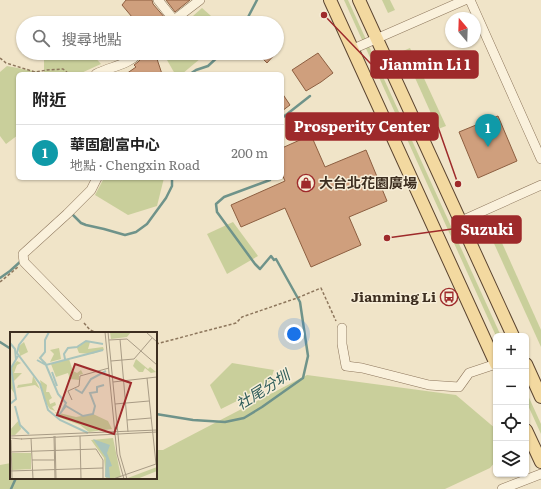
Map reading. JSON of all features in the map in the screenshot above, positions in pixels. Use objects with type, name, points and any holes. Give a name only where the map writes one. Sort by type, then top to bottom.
[{"type":"main road","points":[[330,0],[493,357]]},
{"type":"main road","points":[[359,0],[512,333]]},
{"type":"main road","points":[[528,369],[541,397]]},
{"type":"main road","points":[[529,436],[541,462]]},
{"type":"street","points":[[158,0],[169,16]]},
{"type":"street","points":[[179,16],[200,0]]},
{"type":"street","points":[[353,49],[465,0]]},
{"type":"street","points":[[470,0],[541,159]]},
{"type":"street","points":[[100,72],[122,65],[130,60]]},
{"type":"street","points":[[77,316],[24,262],[23,254],[91,190],[96,180]]},
{"type":"street","points":[[461,221],[541,185]]},
{"type":"street","points":[[342,328],[342,344],[346,366],[362,368],[429,385],[459,387],[469,373],[493,365]]},
{"type":"street","points":[[502,489],[541,474]]},
{"type":"path","points":[[0,58],[6,63],[35,72],[63,69],[67,72]]},
{"type":"path","points":[[0,282],[24,262]]},
{"type":"path","points":[[157,344],[236,323],[242,317],[321,288],[337,323],[342,328]]},
{"type":"path","points":[[77,316],[90,330],[95,332]]},
{"type":"green space","points":[[344,0],[348,0],[500,333],[495,333]]},
{"type":"green space","points":[[382,0],[390,0],[395,10],[388,13]]},
{"type":"green space","points":[[202,8],[211,16],[193,16]]},
{"type":"green space","points":[[410,48],[446,126],[438,129],[403,51]]},
{"type":"green space","points":[[44,60],[97,60],[101,64],[83,72],[44,72]]},
{"type":"green space","points":[[167,60],[199,60],[184,72],[174,72]]},
{"type":"green space","points":[[7,66],[39,72],[16,72],[16,136],[6,144],[0,136],[0,72]]},
{"type":"green space","points":[[103,180],[164,180],[157,206],[128,215],[95,195]]},
{"type":"green space","points":[[233,222],[258,256],[227,274],[207,234]]},
{"type":"green space","points":[[494,225],[541,330],[541,347],[487,228]]},
{"type":"green space","points":[[232,363],[274,370],[269,385],[221,409],[210,385]]},
{"type":"green space","points":[[307,375],[456,395],[493,426],[493,464],[490,468],[445,489],[0,489],[0,465],[10,463],[10,479],[157,479],[157,450],[163,450]]},
{"type":"green space","points":[[529,398],[541,424],[541,434],[529,408]]},
{"type":"building","points":[[126,0],[152,0],[153,4],[163,16],[131,16],[122,5]]},
{"type":"building","points":[[166,0],[190,0],[175,12]]},
{"type":"building","points":[[318,53],[333,73],[306,91],[292,70]]},
{"type":"building","points":[[140,60],[157,60],[161,72],[129,72],[136,67],[134,65]]},
{"type":"building","points":[[284,96],[290,105],[284,110]]},
{"type":"building","points":[[498,116],[517,161],[478,178],[459,132]]},
{"type":"building","points":[[311,135],[325,167],[366,150],[387,201],[349,217],[361,245],[311,267],[285,208],[241,227],[231,205],[285,181],[284,147]]},
{"type":"waterway","points":[[249,16],[257,0]]},
{"type":"waterway","points":[[193,72],[208,66],[214,60]]},
{"type":"waterway","points":[[284,116],[310,96]]},
{"type":"waterway","points":[[70,215],[72,214],[81,223],[86,225],[125,235],[136,232],[147,224],[166,198],[172,186],[172,180]]},
{"type":"waterway","name":"社尾分圳","points":[[157,414],[193,420],[225,422],[244,418],[303,378],[308,356],[300,302],[276,259],[274,260],[271,256],[260,269],[217,212],[216,204],[224,197],[270,180]]},
{"type":"waterway","points":[[0,278],[21,261]]},
{"type":"waterway","points":[[0,342],[10,348]]},
{"type":"waterway","name":"社尾分圳","points":[[11,489],[16,479]]},
{"type":"place","name":"Jianmin Li 1","points":[[324,15]]},
{"type":"place","name":"華固創富中心","points":[[488,147]]},
{"type":"place","name":"大台北花園廣場","points":[[306,183]]},
{"type":"place","name":"Prosperity Center","points":[[458,184]]},
{"type":"place","name":"Suzuki","points":[[387,238]]},
{"type":"place","name":"Jianming Li","points":[[449,297]]}]
